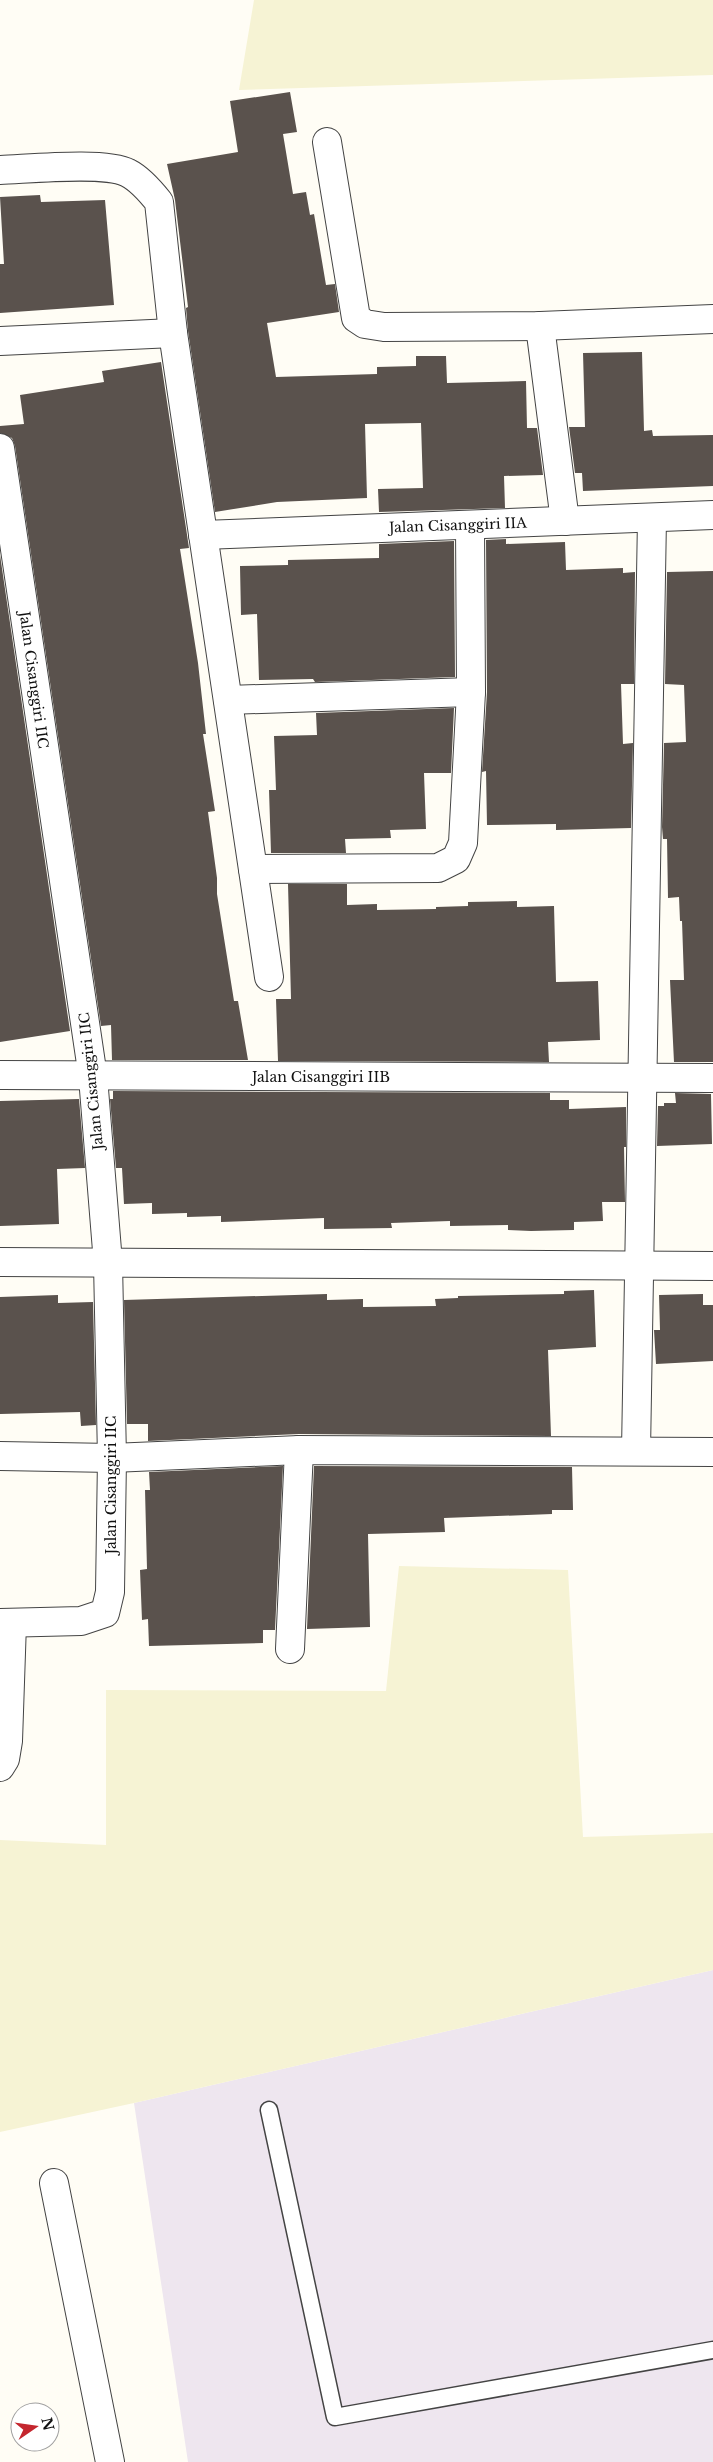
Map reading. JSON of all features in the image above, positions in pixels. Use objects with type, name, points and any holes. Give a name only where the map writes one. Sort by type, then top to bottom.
[{"type":"street","points":[[327,142],[356,318],[366,324],[384,327],[540,326],[713,319]]},
{"type":"street","points":[[0,170],[110,167],[129,173],[149,190],[159,202],[173,333],[269,977]]},
{"type":"street","points":[[540,326],[565,522]]},
{"type":"street","points":[[0,341],[173,333]]},
{"type":"street","name":"Jalan Cisanggiri IIC","points":[[0,448],[93,1076],[108,1263],[112,1458],[110,1592],[105,1613],[81,1621],[6,1623]]},
{"type":"street","name":"Jalan Cisanggiri IIA","points":[[203,535],[713,516]]},
{"type":"street","points":[[636,1451],[652,518]]},
{"type":"street","points":[[253,870],[438,868],[456,859],[463,843],[472,692],[470,525]]},
{"type":"street","points":[[228,700],[472,692]]},
{"type":"street","name":"Jalan Cisanggiri IIB","points":[[0,1075],[642,1078]]},
{"type":"street","points":[[642,1078],[713,1078]]},
{"type":"street","points":[[0,1262],[713,1266]]},
{"type":"street","points":[[290,1650],[299,1450]]},
{"type":"street","points":[[0,1456],[112,1458],[299,1450],[713,1452]]},
{"type":"street","points":[[0,1768],[5,1759],[8,1740],[6,1623]]},
{"type":"street","points":[[54,2183],[110,2462]]},
{"type":"lane","points":[[269,2110],[335,2417],[713,2350]]},
{"type":"shaded area","points":[[254,0],[713,0],[713,75],[239,90]]},
{"type":"shaded area","points":[[399,1566],[568,1570],[583,1837],[713,1833],[713,1970],[0,2132],[0,1840],[106,1845],[106,1690],[386,1691]]},
{"type":"shaded area","points":[[713,1970],[713,2462],[188,2462],[134,2103]]},
{"type":"building","points":[[290,92],[297,132],[283,134],[293,194],[306,192],[310,215],[314,214],[326,285],[335,284],[339,312],[267,323],[276,377],[377,374],[377,367],[416,366],[416,356],[446,356],[447,383],[526,381],[527,428],[537,428],[543,475],[504,476],[505,508],[379,512],[378,489],[423,488],[421,423],[365,424],[367,498],[277,502],[215,512],[188,331],[186,308],[188,307],[175,200],[167,164],[238,152],[230,101]]},
{"type":"building","points":[[40,195],[41,202],[105,200],[114,305],[0,313],[0,264],[4,264],[0,197]]},
{"type":"building","points":[[642,352],[644,431],[652,430],[653,436],[713,435],[713,486],[583,491],[582,473],[575,473],[569,427],[585,427],[583,353]]},
{"type":"building","points":[[161,362],[189,548],[180,549],[198,663],[206,734],[203,734],[215,811],[208,812],[217,878],[217,894],[234,1001],[238,1001],[248,1060],[112,1060],[111,1025],[101,1026],[15,446],[12,438],[0,433],[0,426],[24,424],[20,395],[104,382],[102,371]]},
{"type":"building","points":[[506,539],[506,544],[565,542],[566,570],[623,568],[623,573],[635,572],[634,684],[621,684],[623,744],[633,743],[631,828],[556,830],[556,824],[487,825],[486,771],[482,772],[487,692],[486,540]]},
{"type":"building","points":[[454,541],[455,677],[315,682],[313,679],[259,680],[257,614],[241,615],[240,566],[288,565],[288,560],[379,558],[379,544]]},
{"type":"building","points":[[0,555],[70,1031],[0,1042]]},
{"type":"building","points":[[713,571],[713,1062],[674,1062],[670,980],[684,980],[682,921],[680,921],[679,897],[668,898],[667,839],[663,839],[664,743],[686,742],[684,685],[665,684],[667,572]]},
{"type":"building","points":[[454,708],[451,773],[424,773],[426,829],[390,830],[391,838],[345,839],[346,853],[271,853],[269,790],[276,790],[274,736],[317,735],[316,713]]},
{"type":"building","points":[[288,884],[347,884],[347,905],[377,904],[377,910],[436,909],[436,907],[468,906],[468,902],[517,901],[517,907],[554,906],[556,982],[598,981],[600,1040],[548,1042],[549,1062],[278,1061],[276,999],[291,999]]},
{"type":"building","points":[[113,1091],[550,1093],[550,1100],[569,1100],[569,1109],[626,1107],[626,1147],[624,1147],[625,1202],[602,1202],[603,1221],[574,1222],[574,1230],[508,1230],[508,1225],[450,1226],[450,1221],[391,1223],[392,1228],[324,1229],[324,1218],[221,1222],[221,1216],[187,1217],[187,1213],[152,1214],[152,1203],[124,1204],[122,1168],[116,1168],[110,1099],[113,1099]]},
{"type":"building","points":[[675,1093],[711,1094],[712,1144],[657,1146],[658,1106],[664,1106],[664,1103],[676,1103]]},
{"type":"building","points":[[79,1099],[85,1168],[57,1169],[59,1224],[0,1226],[0,1101]]},
{"type":"building","points":[[594,1290],[596,1347],[548,1350],[551,1436],[299,1434],[148,1441],[148,1424],[127,1424],[124,1300],[327,1294],[327,1300],[363,1299],[363,1307],[436,1306],[435,1299],[458,1298],[458,1296],[564,1294],[564,1291]]},
{"type":"building","points":[[703,1294],[703,1305],[713,1305],[713,1361],[656,1364],[654,1330],[660,1330],[659,1295]]},
{"type":"building","points":[[58,1295],[58,1303],[93,1302],[96,1425],[81,1426],[80,1412],[0,1414],[0,1297]]},
{"type":"building","points":[[283,1466],[275,1630],[263,1630],[263,1643],[149,1646],[148,1619],[142,1620],[140,1570],[147,1569],[145,1490],[150,1490],[149,1472]]},
{"type":"building","points":[[314,1466],[572,1467],[573,1510],[552,1510],[552,1514],[444,1518],[445,1532],[368,1534],[370,1627],[307,1629]]}]
